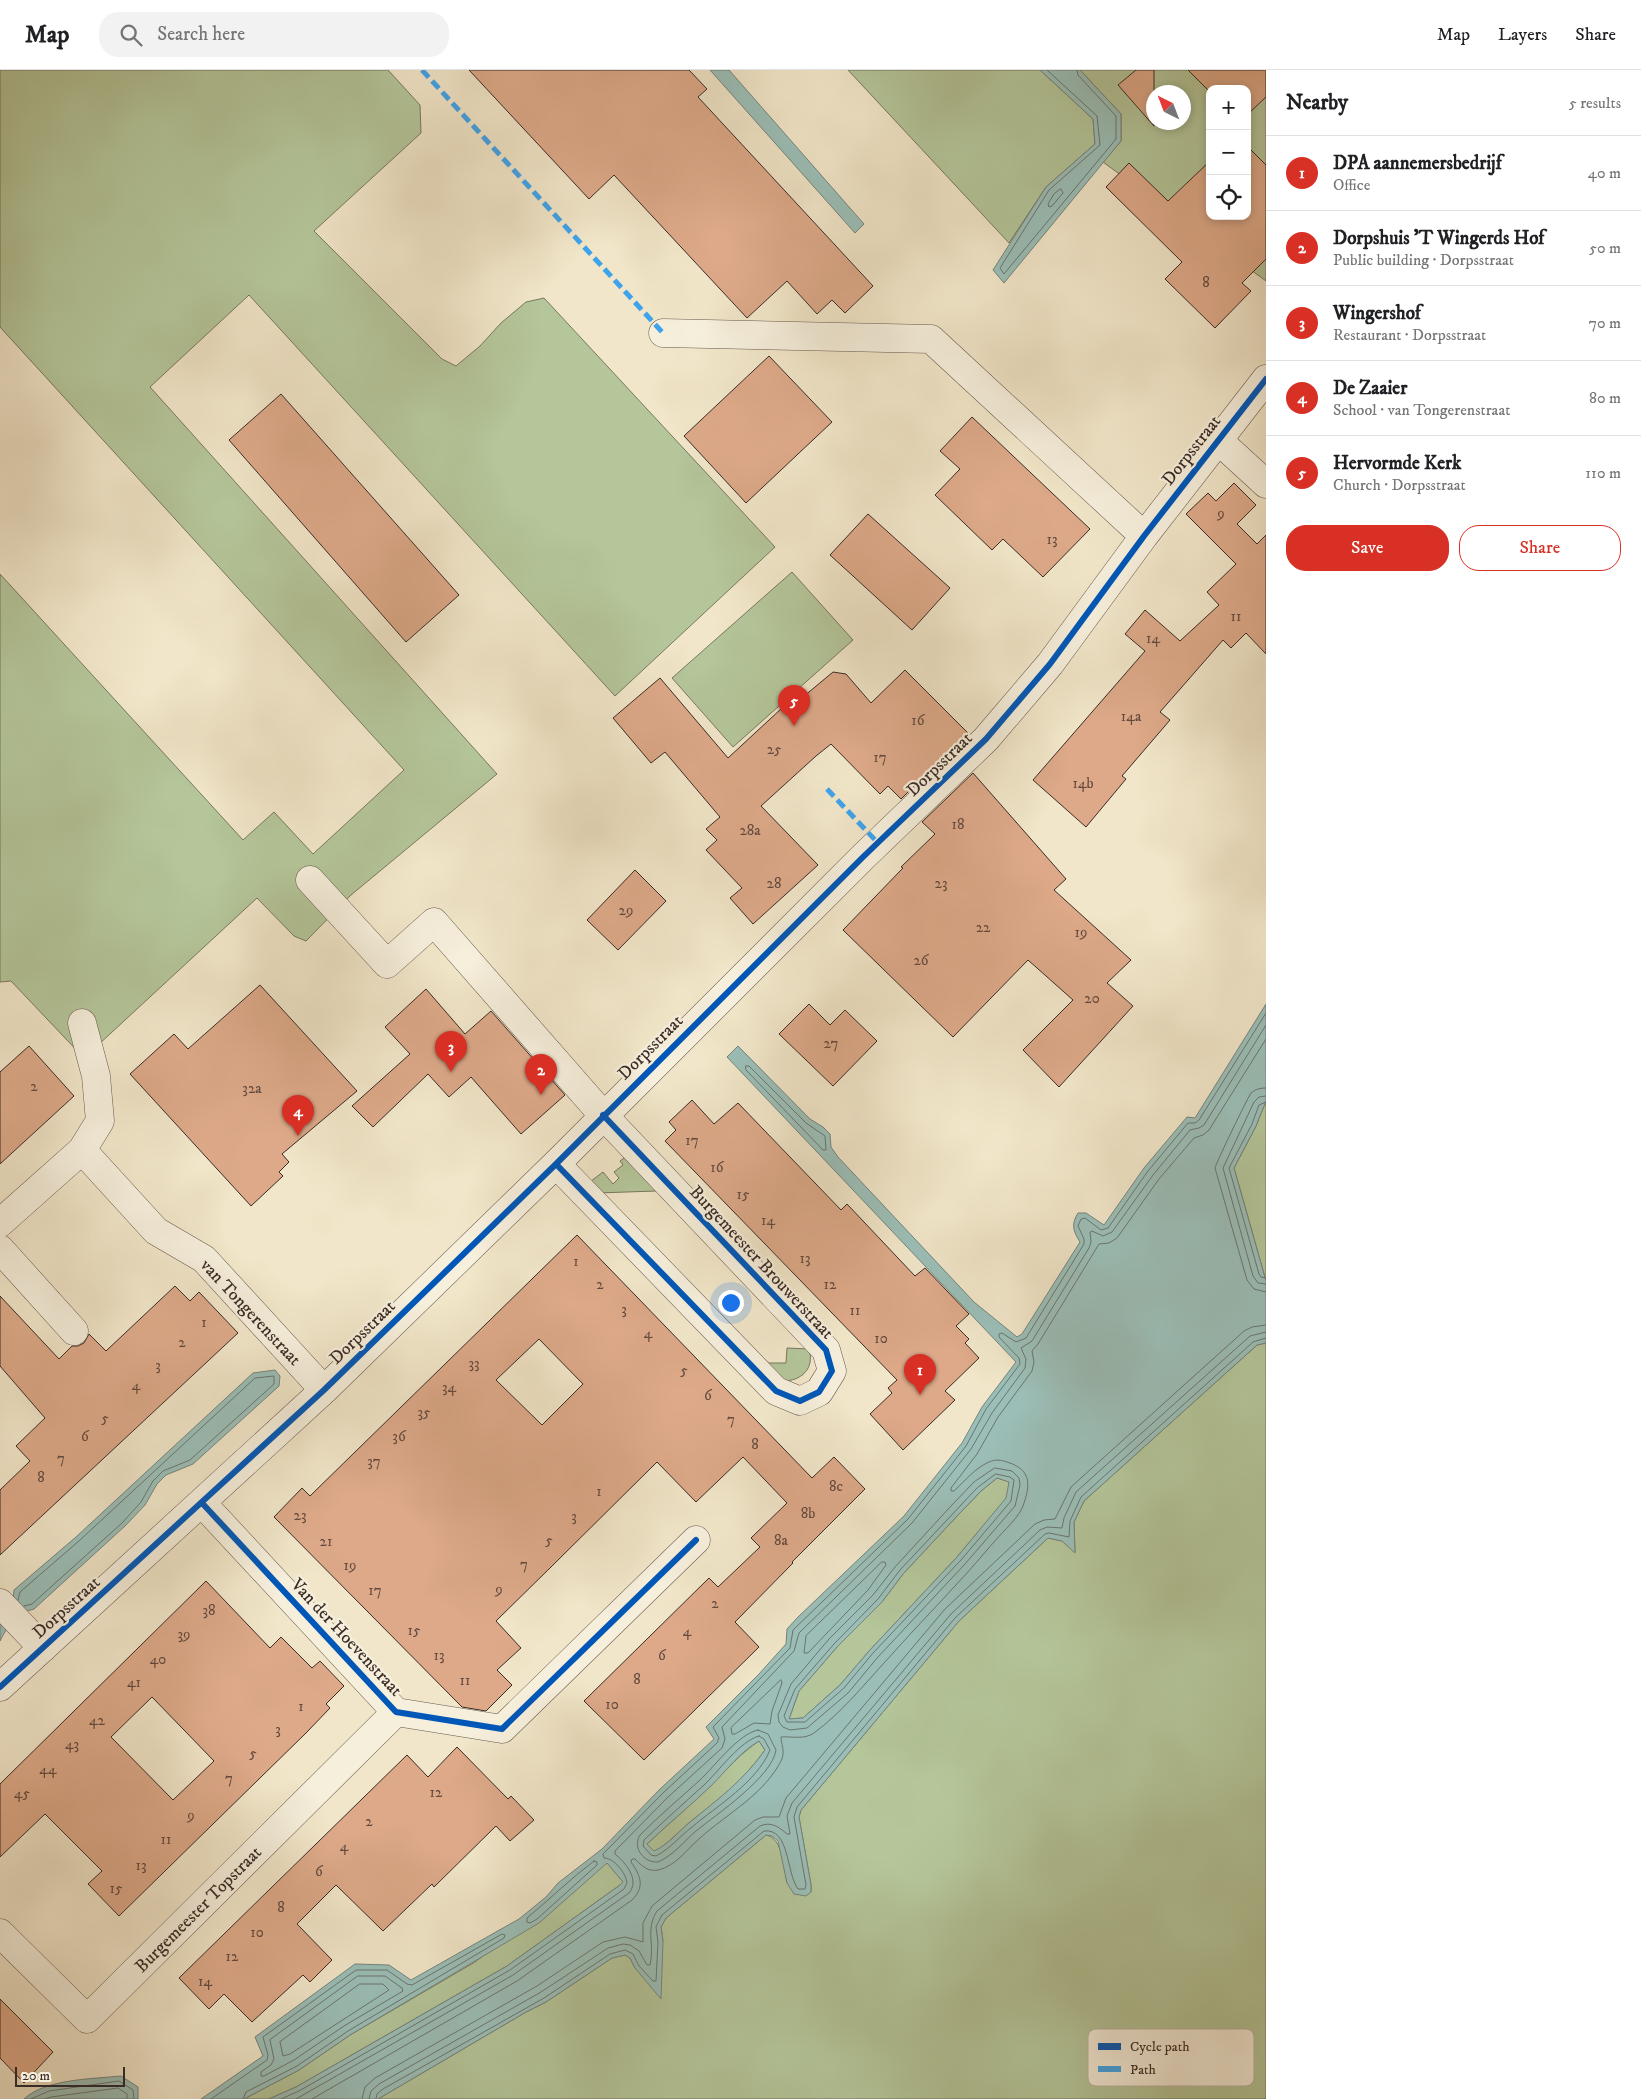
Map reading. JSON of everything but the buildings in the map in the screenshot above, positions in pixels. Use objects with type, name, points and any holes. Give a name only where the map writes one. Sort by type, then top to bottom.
[{"type":"street","points":[[663,333],[931,339],[1144,536]]},
{"type":"street","name":"Dorpsstraat","points":[[0,1687],[324,1390],[556,1164],[862,857],[986,739],[1050,664],[1144,536],[1266,378]]},
{"type":"street","points":[[1217,440],[1266,484]]},
{"type":"street","name":"Burgemeester Brouwerstraat","points":[[310,880],[387,964],[434,922],[603,1115],[826,1350],[832,1371],[819,1392],[800,1401],[776,1391],[556,1164]]},
{"type":"street","points":[[0,1223],[82,1150],[100,1121],[96,1076],[82,1023]]},
{"type":"street","name":"van Tongerenstraat","points":[[82,1150],[156,1231],[204,1259],[324,1390]]},
{"type":"street","points":[[0,1249],[74,1330]]},
{"type":"street","name":"Van der Hoevenstraat","points":[[202,1503],[396,1712],[502,1729],[696,1540]]},
{"type":"street","points":[[8,1612],[42,1648]]},
{"type":"street","name":"Burgemeester Topstraat","points":[[0,1933],[87,2019],[396,1712]]},
{"type":"green space","points":[[0,70],[388,70],[420,105],[421,133],[314,231],[442,359],[456,366],[526,302],[544,298],[775,547],[615,696],[249,295],[150,387],[497,774],[351,895],[306,941],[294,936],[257,898],[84,1058],[11,981],[0,982],[0,574],[243,840],[274,812],[313,854],[404,770],[0,327]]},
{"type":"green space","points":[[848,70],[1040,70],[1093,119],[1095,144],[1046,187],[1009,243]]},
{"type":"green space","points":[[1080,70],[1266,70],[1266,281],[1103,162],[1121,141],[1121,114]]},
{"type":"green space","points":[[792,572],[853,640],[733,747],[672,678]]},
{"type":"green space","points":[[1266,1101],[1266,1281],[1234,1168],[1256,1126]]},
{"type":"green space","points":[[624,1158],[657,1191],[596,1193],[587,1184],[603,1172],[613,1184],[619,1178],[614,1172],[623,1165],[620,1161]]},
{"type":"green space","points":[[1266,1343],[1266,2099],[378,2099],[546,2002],[612,1958],[625,1955],[630,1958],[635,1968],[663,1941],[661,1927],[666,1918],[766,1835],[772,1837],[779,1848],[784,1862],[787,1883],[811,1892],[799,1817],[801,1810],[959,1621],[1048,1538],[1062,1541],[1075,1552],[1074,1522],[1084,1501],[1257,1345]]},
{"type":"green space","points":[[787,1348],[809,1349],[810,1362],[808,1368],[801,1376],[796,1379],[783,1381],[761,1363],[786,1363]]},
{"type":"green space","points":[[997,1478],[1010,1482],[1007,1498],[957,1557],[840,1685],[803,1718],[789,1719],[799,1691],[837,1647],[882,1602],[903,1574],[981,1491]]},
{"type":"green space","points":[[759,1741],[765,1750],[748,1771],[654,1852],[647,1844],[740,1756]]},
{"type":"green space","points":[[607,1862],[623,1882],[507,1966],[296,2087],[269,2099],[244,2099],[299,2070],[350,2035],[475,1962]]},
{"type":"water","points":[[710,70],[729,70],[864,224],[855,233]]},
{"type":"water","points":[[1040,70],[1080,70],[1121,114],[1121,141],[1004,283],[993,270],[1046,187],[1095,144],[1093,119]]},
{"type":"water","points":[[1266,1004],[1266,1101],[1256,1126],[1234,1168],[1266,1281],[1266,1343],[1257,1345],[1084,1501],[1074,1522],[1075,1553],[1062,1541],[1048,1538],[959,1621],[801,1810],[799,1817],[811,1892],[806,1896],[794,1894],[787,1883],[778,1841],[772,1836],[766,1835],[666,1918],[661,1927],[663,1941],[661,1999],[635,1968],[630,1958],[625,1955],[612,1958],[546,2002],[378,2099],[269,2099],[296,2087],[507,1966],[623,1882],[607,1863],[539,1923],[350,2035],[299,2070],[244,2099],[201,2099],[263,2056],[255,2037],[355,1964],[389,1965],[411,1980],[519,1919],[546,1897],[558,1883],[602,1849],[659,1790],[714,1739],[706,1727],[786,1644],[787,1629],[904,1516],[962,1443],[982,1407],[1016,1362],[727,1057],[738,1046],[810,1119],[830,1134],[831,1147],[838,1157],[974,1302],[1017,1337],[1022,1334],[1080,1242],[1074,1228],[1074,1221],[1078,1213],[1086,1213],[1104,1225],[1144,1168],[1187,1117],[1195,1118]],"holes":[[[997,1478],[1009,1482],[1006,1498],[957,1557],[840,1685],[803,1718],[789,1719],[799,1691],[837,1647],[882,1602],[903,1574],[981,1491]],[[759,1741],[765,1750],[730,1789],[664,1845],[654,1851],[647,1844],[711,1786],[739,1756]]]},
{"type":"water","points":[[275,1370],[280,1376],[279,1386],[193,1464],[166,1475],[157,1484],[145,1505],[125,1526],[34,1609],[22,1613],[13,1620],[0,1641],[0,1611],[13,1600],[14,1590],[76,1537],[253,1373]]},
{"type":"water","points":[[121,2076],[138,2087],[138,2099],[24,2099],[33,2092],[56,2084],[83,2079]]},
{"type":"marked path","points":[[422,70],[663,333]]},
{"type":"marked path","points":[[827,789],[878,843]]},
{"type":"cycle path","points":[[0,1687],[324,1390],[556,1164],[863,857],[986,739],[1050,664],[1144,536],[1266,379]]},
{"type":"cycle path","points":[[556,1164],[776,1391],[800,1401],[819,1392],[832,1371],[826,1350],[603,1115]]},
{"type":"cycle path","points":[[202,1503],[396,1712],[502,1729],[696,1540]]},
{"type":"place","name":"Hervormde Kerk","points":[[794,726]]},
{"type":"place","name":"Wingershof","points":[[451,1072]]},
{"type":"place","name":"Dorpshuis 'T Wingerds Hof","points":[[541,1095]]},
{"type":"place","name":"De Zaaier","points":[[298,1136]]},
{"type":"place","name":"DPA aannemersbedrijf","points":[[920,1395]]}]
